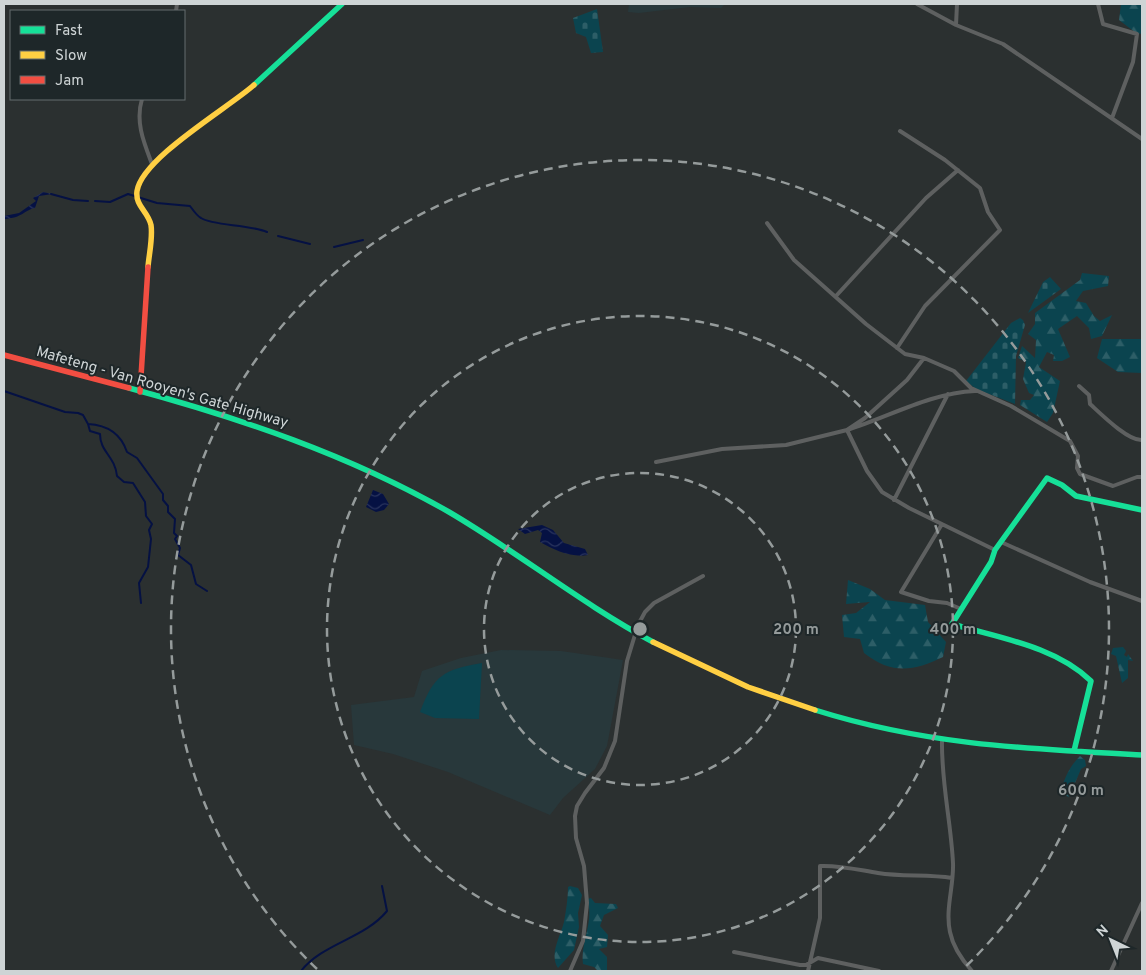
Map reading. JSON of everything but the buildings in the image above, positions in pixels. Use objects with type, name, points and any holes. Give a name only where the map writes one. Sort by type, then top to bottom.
[{"type":"main road","points":[[140,392],[150,226],[148,216],[138,204],[137,188],[152,164],[242,96],[342,4]]},
{"type":"main road","name":"Mafeteng - Van Rooyen's Gate Highway","points":[[4,355],[223,415],[288,437],[368,470],[472,526],[637,634],[735,682],[796,705],[862,724],[942,740],[1142,755]]},
{"type":"main road","points":[[1074,751],[1091,681],[1083,670],[1045,652],[952,624],[991,562],[1001,542],[1047,478],[1062,485],[1076,496],[1142,510]]},
{"type":"street","points":[[917,4],[956,25],[1003,44],[1142,139]]},
{"type":"street","points":[[956,25],[957,4]]},
{"type":"street","points":[[1098,4],[1103,24],[1137,34],[1130,70],[1112,118]]},
{"type":"street","points":[[142,100],[139,117],[142,138],[152,164]]},
{"type":"street","points":[[897,348],[931,299],[1000,230],[988,212],[980,188],[958,170],[900,131]]},
{"type":"street","points":[[836,296],[897,232],[926,198],[958,170]]},
{"type":"street","points":[[767,223],[794,260],[905,354],[924,358],[954,371],[977,391],[1011,406],[1070,441],[1078,456],[1077,468],[1080,474],[1113,486],[1136,477],[1142,477]]},
{"type":"street","points":[[848,430],[865,418],[907,380],[924,358]]},
{"type":"street","points":[[1079,386],[1090,395],[1090,404],[1128,436],[1136,440],[1142,440]]},
{"type":"street","points":[[656,462],[722,449],[786,445],[848,430],[930,398],[977,391]]},
{"type":"street","points":[[894,500],[948,394]]},
{"type":"street","points":[[848,430],[867,471],[882,492],[894,500],[996,550]]},
{"type":"street","points":[[942,524],[901,592],[929,601],[947,603],[961,609]]},
{"type":"street","points":[[1001,542],[1090,582],[1142,601]]},
{"type":"street","points":[[570,971],[583,941],[587,903],[584,866],[576,838],[575,816],[577,806],[604,768],[615,742],[627,661],[637,634],[638,625],[645,612],[654,603],[703,576]]},
{"type":"street","points":[[942,740],[952,878],[948,918],[950,933],[969,970]]},
{"type":"street","points":[[808,971],[820,918],[820,866],[858,868],[879,873],[931,874],[952,878]]},
{"type":"street","points":[[1112,971],[1142,903]]},
{"type":"street","points":[[734,952],[800,965],[806,965],[818,958],[879,971]]},
{"type":"shaded area","points":[[629,4],[725,4],[721,8],[690,7],[639,13],[628,12]]},
{"type":"shaded area","points":[[501,650],[561,651],[623,660],[607,746],[595,769],[563,798],[550,815],[448,772],[393,754],[354,745],[351,705],[414,697],[422,671],[461,658]]},
{"type":"green space","points":[[1121,4],[1142,4],[1142,34],[1136,33],[1119,20]]},
{"type":"green space","points":[[597,9],[603,52],[591,53],[586,37],[576,33],[573,18]]},
{"type":"green space","points":[[1082,273],[1109,276],[1108,286],[1083,291],[1076,301],[1086,303],[1094,316],[1100,321],[1112,315],[1102,336],[1091,339],[1089,328],[1077,316],[1058,329],[1070,357],[1062,361],[1053,361],[1054,355],[1047,352],[1039,367],[1060,381],[1053,413],[1047,422],[1020,405],[1021,400],[1030,400],[1034,395],[1029,393],[1023,379],[1026,362],[1018,358],[1022,346],[1035,358],[1036,340],[1028,334],[1035,324],[1035,313],[1080,280]]},
{"type":"green space","points":[[1050,277],[1061,289],[1028,313],[1043,282]]},
{"type":"green space","points":[[1020,318],[1025,325],[1016,356],[1015,404],[976,389],[966,381],[1011,323]]},
{"type":"green space","points":[[1102,339],[1142,339],[1142,373],[1118,372],[1097,358]]},
{"type":"green space","points":[[848,580],[870,589],[885,600],[925,605],[928,622],[946,642],[943,657],[913,668],[894,668],[874,660],[864,653],[860,639],[844,637],[842,615],[856,613],[870,602],[846,604]]},
{"type":"green space","points":[[1123,647],[1126,651],[1124,655],[1127,657],[1128,654],[1133,661],[1128,660],[1128,678],[1122,683],[1116,656],[1111,654],[1113,648]]},
{"type":"green space","points":[[482,663],[479,719],[435,718],[420,712],[430,689],[442,676],[458,668]]},
{"type":"green space","points":[[1080,756],[1085,760],[1086,766],[1081,769],[1069,797],[1064,795],[1065,791],[1061,792],[1062,787],[1070,768]]},
{"type":"green space","points":[[568,887],[578,888],[582,895],[578,913],[579,927],[574,950],[558,968],[555,952],[564,922]]},
{"type":"green space","points":[[591,898],[595,903],[616,904],[618,908],[604,915],[600,926],[608,935],[607,947],[599,949],[607,957],[607,971],[598,971],[594,967],[583,964],[583,948],[589,915],[587,899]]},
{"type":"water","points":[[43,192],[53,194],[39,196],[35,208],[19,216],[4,219],[4,216],[19,213],[36,201],[33,198]]},
{"type":"water","points":[[373,490],[383,494],[389,504],[384,510],[376,512],[366,507]]},
{"type":"water","points":[[542,525],[553,530],[564,543],[585,549],[588,555],[569,554],[557,550],[540,542],[542,533],[538,530],[525,534],[518,529]]},
{"type":"waterway","points":[[51,194],[73,200],[88,201]]},
{"type":"waterway","points":[[95,201],[110,202],[128,194],[157,203],[190,206],[198,216],[207,221],[259,229],[267,232]]},
{"type":"waterway","points":[[278,236],[310,244]]},
{"type":"waterway","points":[[334,247],[363,240]]},
{"type":"waterway","points":[[4,391],[65,412],[78,413],[83,415],[88,424],[101,426],[117,435],[127,452],[137,458],[163,494],[163,500],[168,506],[168,512],[175,519],[174,533],[177,536],[175,539],[180,548],[178,555],[191,565],[196,584],[207,591]]},
{"type":"waterway","points":[[88,424],[90,431],[100,434],[102,445],[114,464],[117,476],[124,482],[133,483],[145,502],[146,516],[152,524],[149,530],[151,539],[148,567],[139,583],[141,603]]},
{"type":"waterway","points":[[301,971],[320,954],[367,928],[387,911],[382,886]]},
{"type":"traffic: fast","points":[[254,85],[342,4]]},
{"type":"traffic: fast","points":[[129,388],[253,425],[372,473],[449,512],[601,611],[653,642]]},
{"type":"traffic: fast","points":[[1074,751],[1091,681],[1077,669],[1044,651],[952,624],[991,562],[995,550],[1047,478],[1062,485],[1076,496],[1142,510]]},
{"type":"traffic: fast","points":[[815,710],[856,722],[937,738],[1017,747],[1142,755]]},
{"type":"traffic: slow","points":[[148,267],[151,225],[137,196],[142,178],[169,149],[254,85]]},
{"type":"traffic: slow","points":[[653,642],[748,687],[815,710]]},
{"type":"traffic: jam","points":[[140,392],[148,267]]},
{"type":"traffic: jam","points":[[4,355],[129,388]]}]
